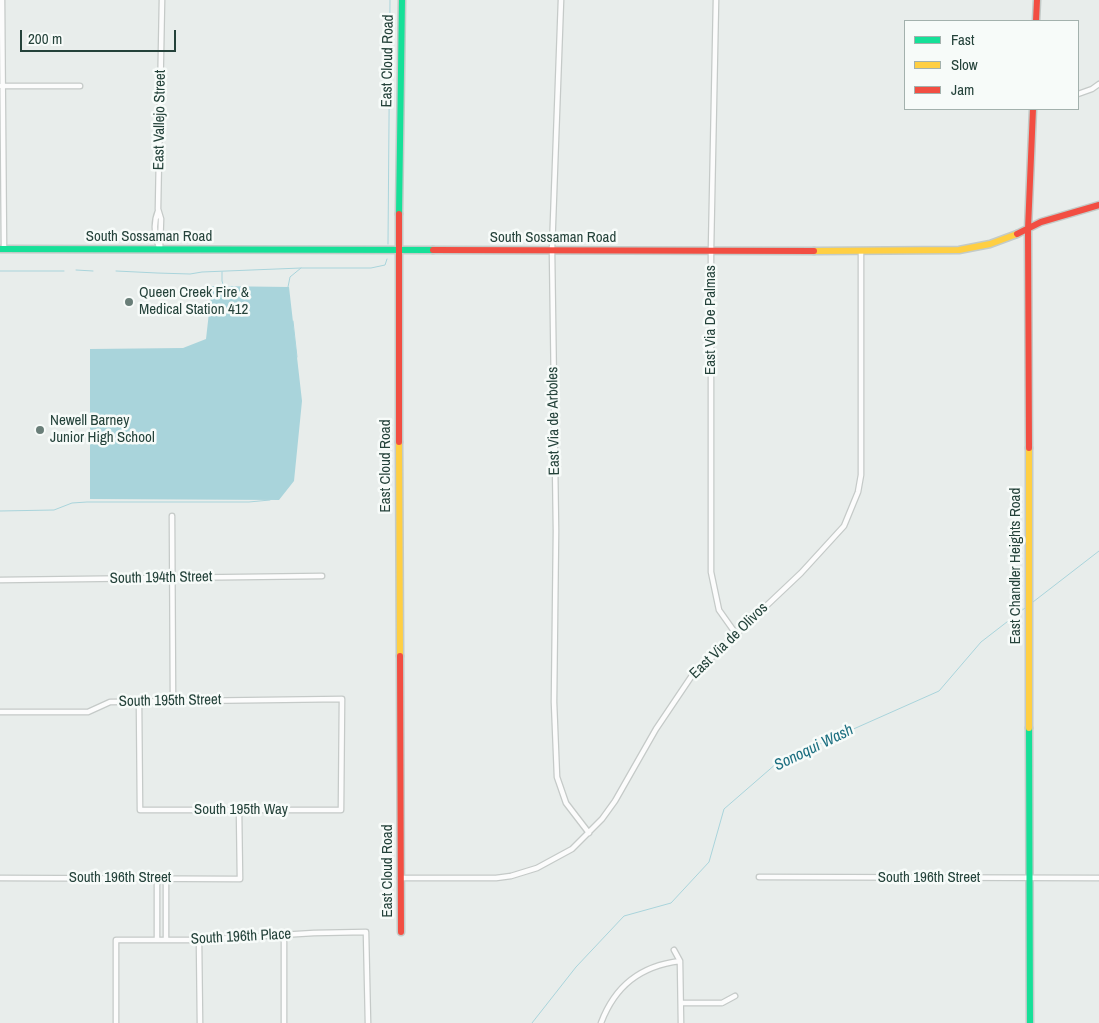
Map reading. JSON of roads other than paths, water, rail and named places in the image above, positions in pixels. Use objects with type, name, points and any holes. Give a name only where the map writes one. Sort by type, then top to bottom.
[{"type":"main road","name":"East Cloud Road","points":[[401,932],[398,250],[402,0]]},
{"type":"main road","points":[[1036,20],[1037,0]]},
{"type":"main road","name":"East Chandler Heights Road","points":[[1030,1023],[1028,229],[1033,110]]},
{"type":"main road","name":"South Sossaman Road","points":[[2,249],[861,251],[966,249],[1012,237],[1064,214],[1099,204]]},
{"type":"street","points":[[2,0],[2,249]]},
{"type":"street","name":"East Vallejo Street","points":[[160,249],[155,237],[155,219],[158,210],[162,0]]},
{"type":"street","name":"East Via de Arboles","points":[[561,0],[552,250],[556,531],[554,702],[557,777],[566,803],[589,833]]},
{"type":"street","name":"East Via De Palmas","points":[[716,0],[711,250],[711,572],[719,610],[736,634]]},
{"type":"street","points":[[1079,94],[1099,84]]},
{"type":"street","points":[[1,86],[80,86]]},
{"type":"street","name":"East Via de Olivos","points":[[400,878],[496,878],[511,876],[537,868],[572,849],[602,819],[656,728],[691,677],[801,573],[844,526],[858,492],[861,475],[861,251]]},
{"type":"street","points":[[172,516],[173,701]]},
{"type":"street","name":"South 194th Street","points":[[0,580],[322,576]]},
{"type":"street","name":"South 195th Street","points":[[0,712],[88,712],[110,702],[342,699],[342,810]]},
{"type":"street","name":"South 195th Way","points":[[139,701],[140,810],[342,810]]},
{"type":"street","name":"South 196th Street","points":[[0,878],[240,879],[240,810]]},
{"type":"street","name":"South 196th Street","points":[[760,877],[1099,878]]},
{"type":"street","points":[[157,878],[157,940]]},
{"type":"street","points":[[166,878],[166,940]]},
{"type":"street","points":[[157,922],[166,922]]},
{"type":"street","name":"South 196th Place","points":[[116,1023],[116,940],[199,940],[366,932],[368,1023]]},
{"type":"street","points":[[284,935],[284,1023]]},
{"type":"street","points":[[199,940],[200,1023]]},
{"type":"street","points":[[674,950],[680,961],[680,1023]]},
{"type":"street","points":[[601,1023],[607,1007],[623,986],[634,977],[658,965],[680,961]]},
{"type":"street","points":[[680,1004],[722,1003],[735,996]]},
{"type":"water","points":[[212,286],[289,287],[302,401],[294,481],[279,500],[90,499],[90,349],[183,348],[206,339]]},
{"type":"waterway","points":[[388,244],[390,0]]},
{"type":"waterway","points":[[116,271],[190,274],[301,268],[371,268],[385,265],[387,259]]},
{"type":"waterway","points":[[288,287],[290,277],[301,268]]},
{"type":"waterway","points":[[76,270],[93,271]]},
{"type":"waterway","points":[[0,271],[64,271]]},
{"type":"waterway","points":[[222,272],[224,287]]},
{"type":"waterway","points":[[293,321],[297,357]]},
{"type":"waterway","points":[[0,511],[54,510],[72,503],[87,502],[249,502],[270,500]]},
{"type":"waterway","name":"Sonoqui Wash","points":[[1033,602],[1099,551]]},
{"type":"waterway","name":"Sonoqui Wash","points":[[532,1023],[576,967],[624,916],[671,903],[709,862],[724,809],[777,763],[939,691],[981,642],[1025,608]]},
{"type":"place","name":"Queen Creek Fire & Medical Station 412","points":[[129,302]]},
{"type":"place","name":"Newell Barney Junior High School","points":[[40,430]]}]
